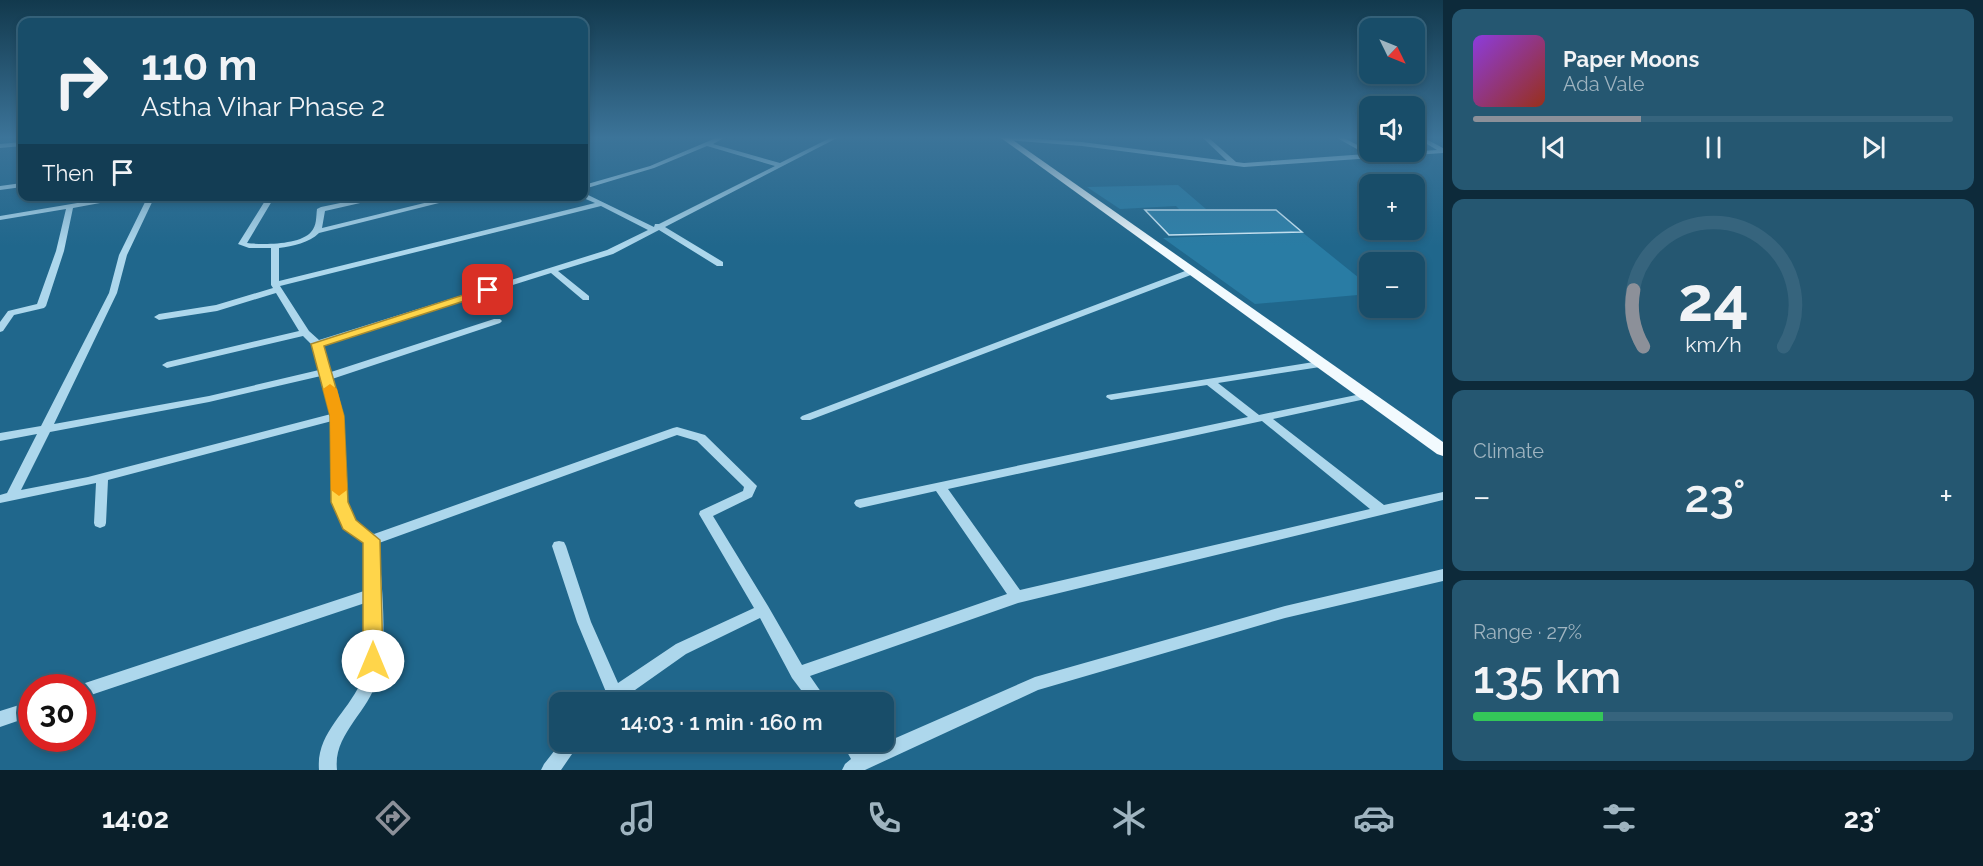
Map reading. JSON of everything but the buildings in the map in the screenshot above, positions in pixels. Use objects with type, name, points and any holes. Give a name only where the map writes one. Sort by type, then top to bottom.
[{"type":"main road","points":[[1056,174],[1443,450]]},
{"type":"street","points":[[588,186],[628,174]]},
{"type":"street","points":[[317,344],[610,252],[762,174]]},
{"type":"street","points":[[0,188],[18,186]]},
{"type":"street","points":[[588,197],[655,227],[720,264]]},
{"type":"street","points":[[0,218],[105,201]]},
{"type":"street","points":[[6,499],[46,430],[113,293],[116,275],[133,230],[149,201]]},
{"type":"street","points":[[269,201],[242,243],[249,247],[275,245],[309,238],[317,231],[443,201]]},
{"type":"street","points":[[317,231],[321,209],[362,201]]},
{"type":"street","points":[[159,317],[216,308],[276,288],[601,204]]},
{"type":"street","points":[[0,316],[41,306],[60,251],[70,207]]},
{"type":"street","points":[[275,245],[276,288],[305,333],[317,344],[337,416],[339,502],[349,524],[372,540]]},
{"type":"street","points":[[552,270],[586,298]]},
{"type":"street","points":[[806,418],[1193,271]]},
{"type":"street","points":[[0,329],[11,313]]},
{"type":"street","points":[[0,437],[209,399],[326,374],[497,321]]},
{"type":"street","points":[[167,365],[305,333]]},
{"type":"street","points":[[1111,398],[1320,363]]},
{"type":"street","points":[[1209,381],[1382,511]]},
{"type":"street","points":[[860,503],[1366,396]]},
{"type":"street","points":[[6,499],[102,477],[337,416]]},
{"type":"street","points":[[372,540],[677,431],[701,438],[751,486],[748,494],[705,514],[798,673],[812,692]]},
{"type":"street","points":[[100,523],[102,477]]},
{"type":"street","points":[[939,486],[1017,597]]},
{"type":"street","points":[[798,673],[1017,597],[1443,496]]},
{"type":"street","points":[[328,770],[325,760],[342,723],[368,685],[373,661],[372,540]]},
{"type":"street","points":[[559,546],[609,692]]},
{"type":"street","points":[[857,765],[1035,684],[1286,612],[1443,575]]},
{"type":"street","points":[[96,686],[374,594]]},
{"type":"street","points":[[620,692],[681,649],[763,610]]},
{"type":"street","points":[[0,718],[18,712]]},
{"type":"street","points":[[550,770],[564,752]]},
{"type":"shaded area","points":[[1178,185],[1206,209],[1180,210],[1176,206],[1120,209],[1087,187]]},
{"type":"shaded area","points":[[1302,232],[1359,278],[1359,295],[1255,304],[1163,238]]},
{"type":"slow traffic","points":[[330,389],[337,416],[339,490]]},
{"type":"route","points":[[373,661],[372,540],[349,524],[339,502],[337,416],[317,344],[488,290]]}]
